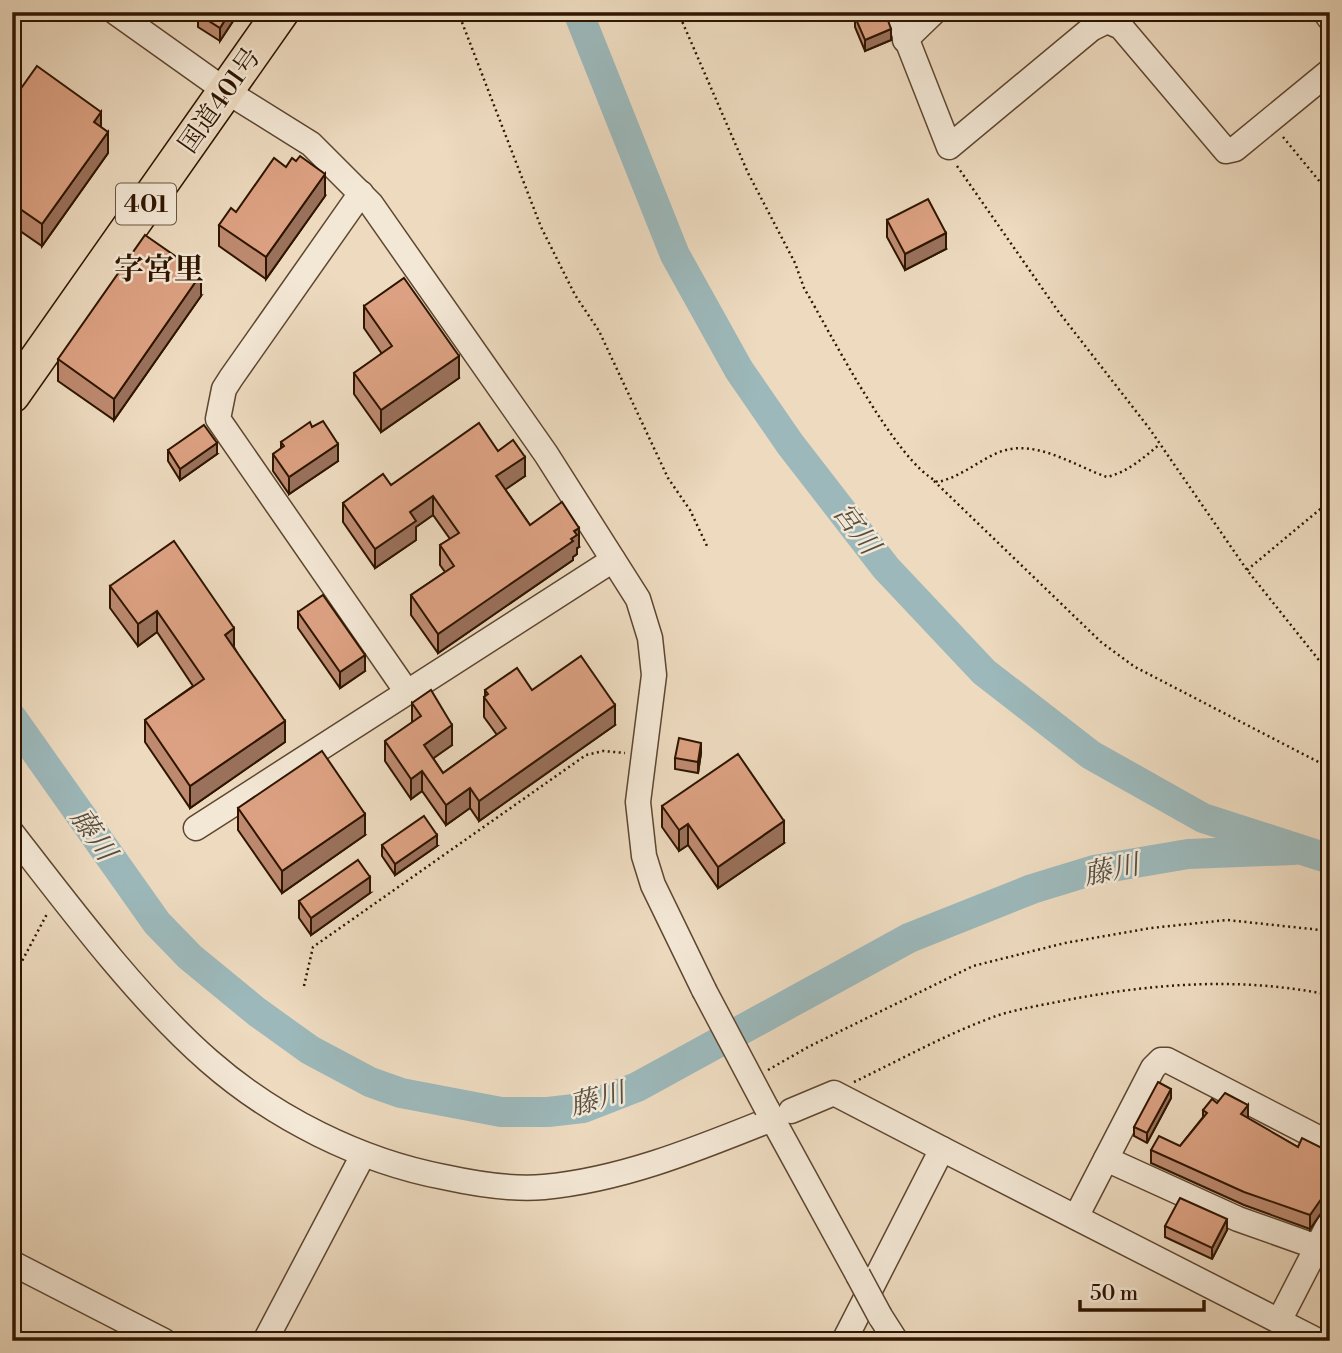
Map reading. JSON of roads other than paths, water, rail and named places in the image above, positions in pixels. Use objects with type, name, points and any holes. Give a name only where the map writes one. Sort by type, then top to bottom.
[{"type":"highway","name":"国道401号","points":[[14,390],[281,12]]},
{"type":"street","points":[[115,12],[226,91],[310,144],[361,193],[546,454],[638,599],[650,638],[654,675],[638,802],[644,856],[653,885],[704,990],[896,1341]]},
{"type":"street","points":[[896,12],[949,147],[1091,29],[1107,21],[1121,27],[1226,151],[1235,149],[1330,71]]},
{"type":"street","points":[[905,40],[934,12]]},
{"type":"street","points":[[1325,12],[1330,19]]},
{"type":"street","points":[[361,193],[223,389],[218,419],[407,692]]},
{"type":"street","points":[[196,828],[613,560]]},
{"type":"street","points":[[12,833],[154,1007],[210,1062],[303,1124],[363,1154],[409,1171],[469,1182],[541,1188],[601,1178],[674,1157],[773,1114],[834,1093],[1318,1341]]},
{"type":"street","points":[[1076,1217],[1153,1068],[1161,1060],[1167,1060],[1330,1144]]},
{"type":"street","points":[[844,1341],[942,1149]]},
{"type":"street","points":[[265,1341],[363,1154]]},
{"type":"street","points":[[1106,1159],[1238,1219],[1317,1247]]},
{"type":"street","points":[[1279,1321],[1330,1222]]},
{"type":"street","points":[[12,1263],[164,1341]]},
{"type":"waterway","name":"宮川","points":[[578,12],[675,255],[739,370],[790,444],[886,568],[984,672],[1091,755],[1203,818],[1330,859]]},
{"type":"waterway","name":"藤川","points":[[12,718],[157,923],[190,957],[257,1012],[310,1050],[370,1082],[401,1093],[501,1112],[548,1112],[583,1108],[637,1087],[909,938],[1032,889],[1094,870],[1188,854],[1293,850]]},
{"type":"district","name":"字宮里","points":[[159,269]]}]
